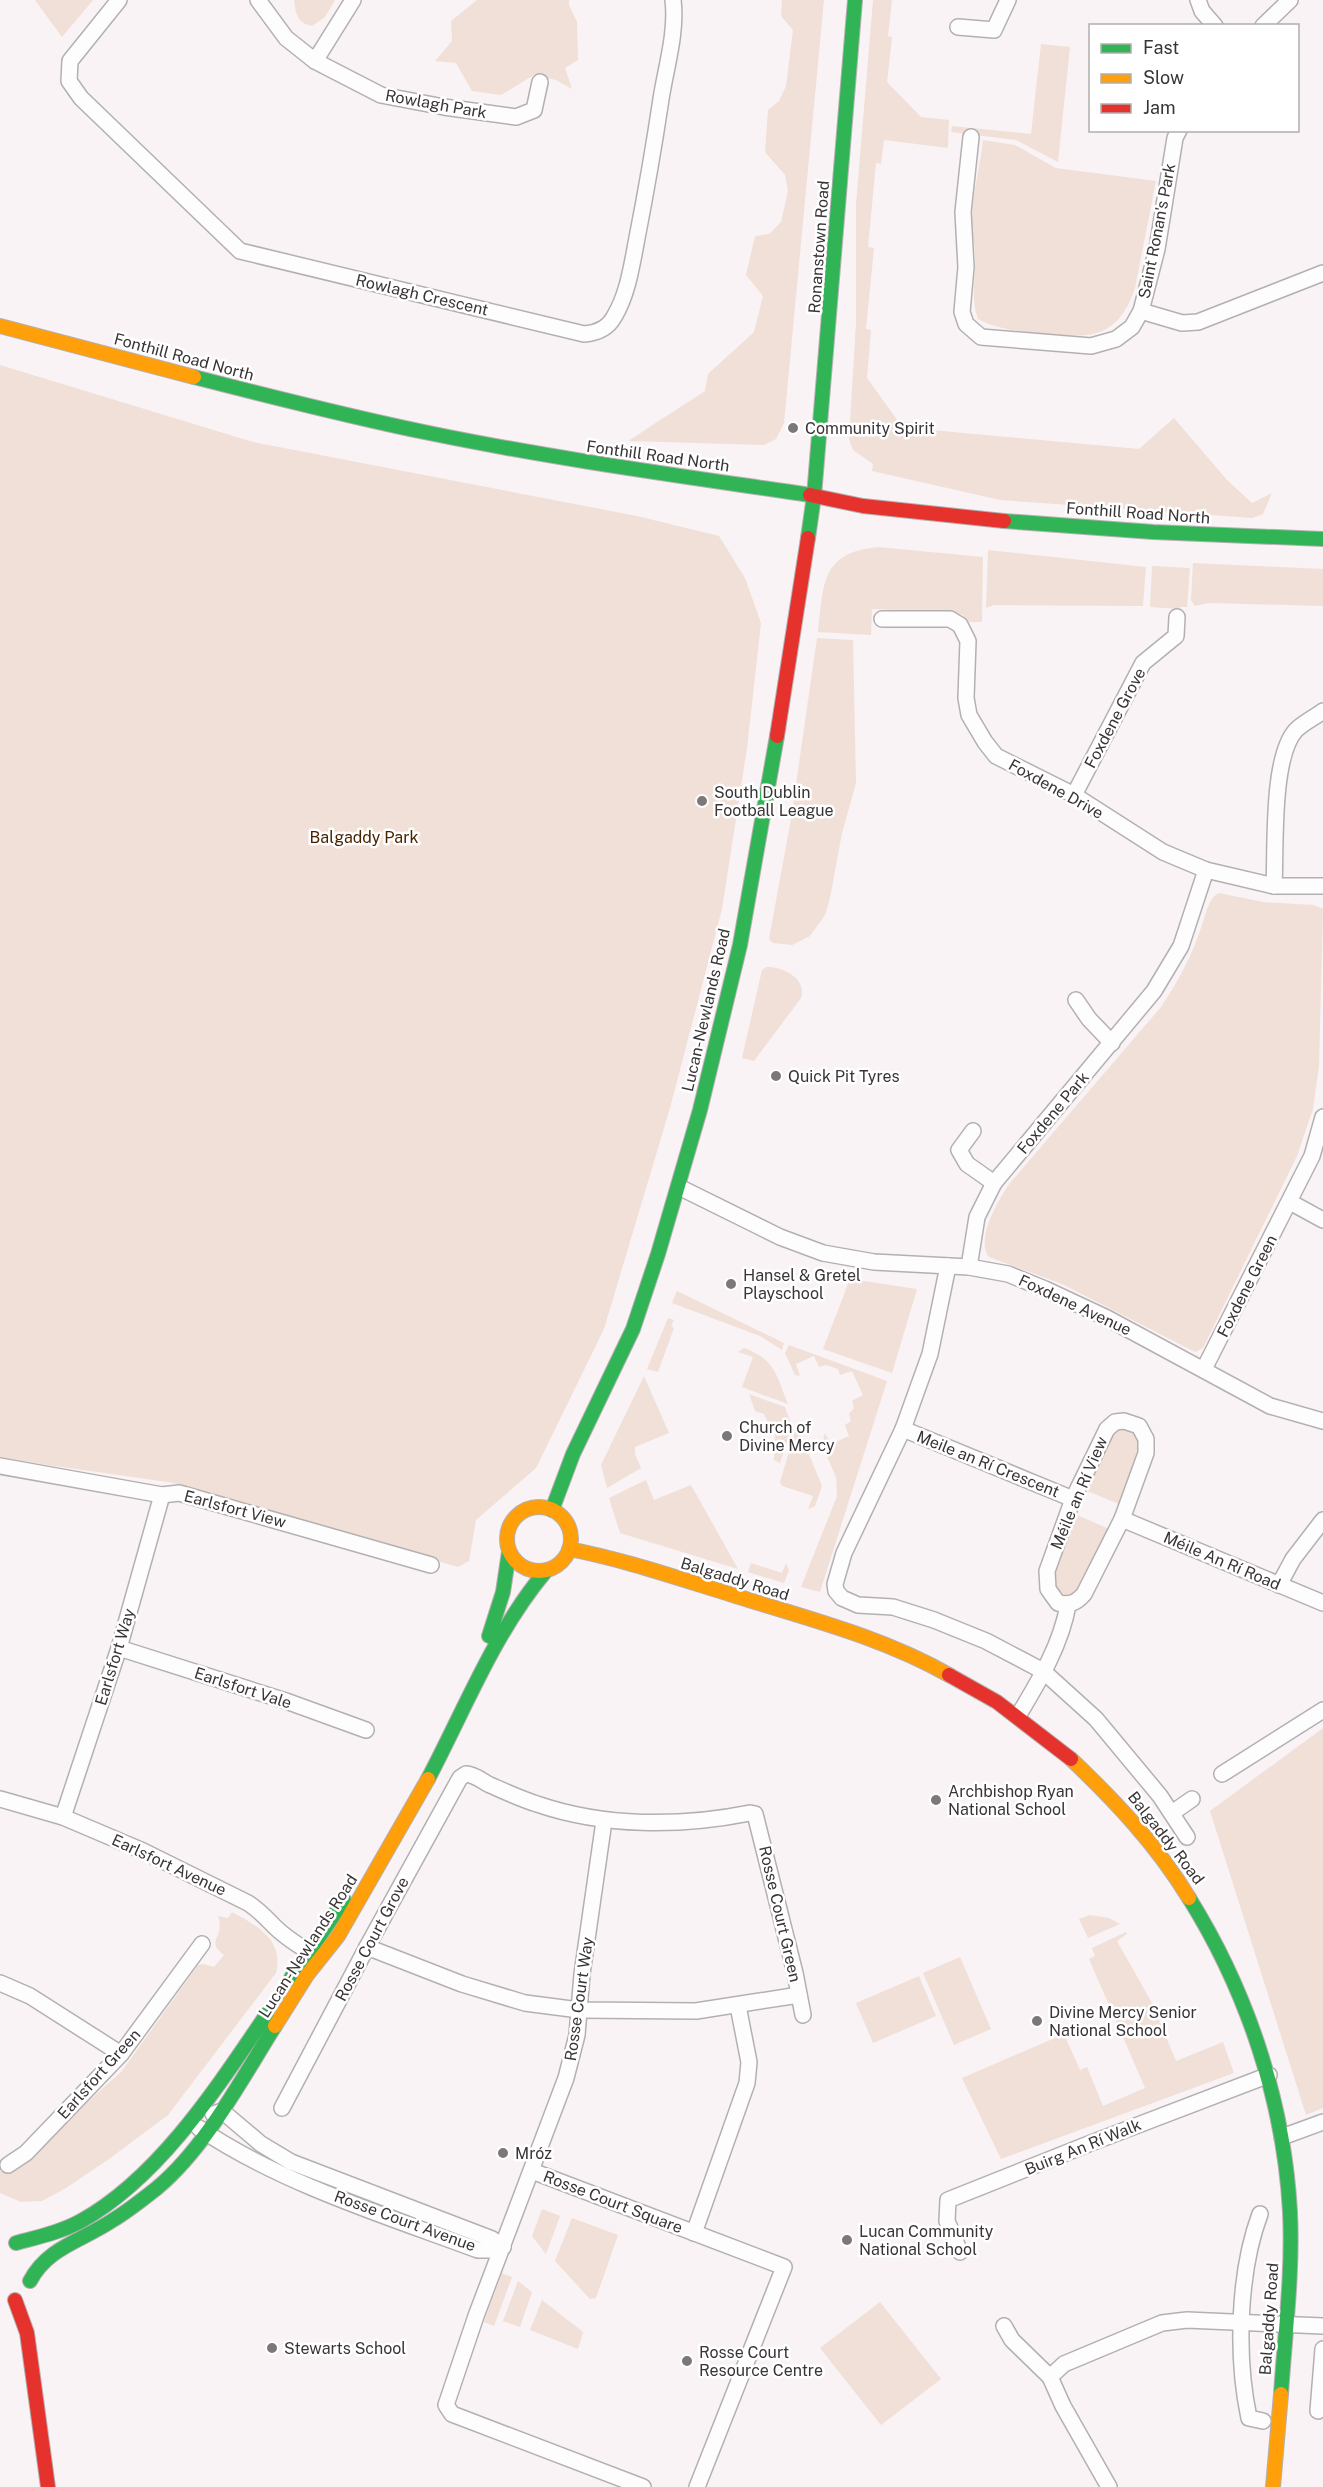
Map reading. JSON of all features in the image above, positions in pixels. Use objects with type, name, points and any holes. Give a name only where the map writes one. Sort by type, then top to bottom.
[{"type":"street","name":"Rowlagh Crescent","points":[[119,0],[70,61],[69,81],[88,105],[240,251],[584,334],[593,333],[610,323],[616,314],[627,284],[660,109],[674,19],[673,0]]},
{"type":"street","name":"Rowlagh Park","points":[[258,0],[286,38],[315,61],[381,95],[516,117],[534,110],[540,82]]},
{"type":"street","points":[[315,61],[353,0]]},
{"type":"street","name":"Ronanstown Road","points":[[814,496],[855,0]]},
{"type":"street","points":[[958,27],[994,30],[1008,0]]},
{"type":"street","points":[[1198,0],[1202,11],[1213,24]]},
{"type":"street","points":[[1265,24],[1290,0]]},
{"type":"street","name":"Saint Ronan's Park","points":[[971,137],[963,212],[966,267],[962,312],[966,324],[981,337],[1091,346],[1116,339],[1132,327],[1141,311],[1157,249],[1175,138],[1178,132]]},
{"type":"street","points":[[1141,311],[1182,323],[1198,322],[1323,273]]},
{"type":"street","name":"Fonthill Road North","points":[[0,326],[295,403],[429,433],[557,458],[814,496],[863,506],[993,520],[1153,532],[1323,538]]},
{"type":"street","name":"Lucan-Newlands Road","points":[[552,1510],[573,1454],[633,1329],[678,1187],[740,945],[775,750],[814,496]]},
{"type":"street","name":"Foxdene Grove","points":[[1074,795],[1143,663],[1176,636],[1177,617]]},
{"type":"street","name":"Foxdene Drive","points":[[882,619],[950,619],[960,625],[968,641],[966,698],[969,715],[996,756],[1074,795],[1163,852],[1206,870],[1274,886],[1323,886]]},
{"type":"street","points":[[1274,886],[1280,768],[1286,748],[1296,730],[1323,711]]},
{"type":"street","name":"Foxdene Park","points":[[969,1267],[977,1217],[994,1183],[1154,991],[1181,946],[1206,870]]},
{"type":"street","points":[[1076,1000],[1089,1019],[1112,1043]]},
{"type":"street","name":"Foxdene Green","points":[[1204,1369],[1312,1156],[1323,1117]]},
{"type":"street","points":[[973,1131],[959,1150],[967,1164],[994,1183]]},
{"type":"street","name":"Foxdene Avenue","points":[[678,1187],[783,1239],[823,1252],[874,1262],[969,1267],[1008,1274],[1046,1289],[1204,1369],[1270,1406],[1323,1421]]},
{"type":"street","points":[[1290,1202],[1323,1220]]},
{"type":"street","name":"Meile an Rí Crescent","points":[[948,1266],[930,1354],[903,1429],[844,1553],[835,1584],[836,1591],[842,1598],[858,1605],[893,1607],[934,1620],[986,1641],[1043,1671],[1096,1719],[1172,1813],[1187,1837]]},
{"type":"street","name":"Méile an Rí View","points":[[1131,1421],[1143,1431],[1146,1439],[1146,1453],[1122,1519],[1078,1602],[1068,1605],[1058,1603],[1048,1588],[1046,1580],[1073,1499],[1107,1429],[1115,1422],[1131,1421]]},
{"type":"street","name":"Meile an Rí Crescent","points":[[903,1429],[1073,1499]]},
{"type":"street","name":"Earlsfort View","points":[[0,1466],[162,1495],[179,1493],[431,1565]]},
{"type":"street","name":"Earlsfort Way","points":[[63,1817],[120,1648],[162,1495]]},
{"type":"street","points":[[532,1508],[552,1510],[567,1523],[572,1540],[569,1549],[563,1562],[545,1572],[527,1569],[519,1564],[509,1552],[507,1537],[515,1519],[532,1508]]},
{"type":"street","name":"Méile An Rí Road","points":[[1122,1519],[1323,1604]]},
{"type":"street","points":[[1279,1585],[1293,1559],[1323,1520]]},
{"type":"street","name":"Balgaddy Road","points":[[569,1549],[612,1558],[875,1639],[931,1664],[1018,1716],[1084,1768],[1114,1798],[1171,1866],[1224,1955],[1253,2021],[1269,2075],[1282,2137],[1287,2175],[1290,2235],[1286,2326],[1273,2487]]},
{"type":"street","name":"Lucan-Newlands Road","points":[[30,2281],[19,2248],[58,2232],[129,2190],[177,2140],[309,1952],[382,1838],[488,1639],[503,1592],[509,1552]]},
{"type":"street","name":"Lucan-Newlands Road","points":[[15,2300],[26,2290],[38,2266],[50,2255],[112,2221],[158,2187],[185,2158],[222,2111],[307,1975],[323,1960],[427,1781],[506,1623],[524,1596],[545,1572]]},
{"type":"street","points":[[1018,1716],[1065,1624],[1068,1605]]},
{"type":"street","name":"Earlsfort Vale","points":[[120,1648],[286,1701],[366,1730]]},
{"type":"street","points":[[1222,1774],[1323,1710]]},
{"type":"street","name":"Rosse Court Grove","points":[[282,2108],[460,1778],[466,1774],[474,1774],[487,1783],[536,1804],[604,1821]]},
{"type":"street","name":"Earlsfort Avenue","points":[[0,1799],[63,1817],[143,1851],[248,1903],[261,1911],[296,1945],[323,1960]]},
{"type":"street","points":[[1172,1813],[1192,1799]]},
{"type":"street","name":"Rosse Court Green","points":[[604,1821],[661,1822],[755,1814],[803,2015]]},
{"type":"street","name":"Rosse Court Way","points":[[604,1821],[577,2035],[566,2078],[447,2400],[448,2410],[464,2419],[643,2487]]},
{"type":"street","name":"Earlsfort Green","points":[[8,2165],[26,2153],[121,2054],[202,1944]]},
{"type":"street","points":[[367,1947],[462,1984],[525,2003],[579,2010],[696,2012],[799,1995]]},
{"type":"street","points":[[0,1983],[30,1996],[121,2054]]},
{"type":"street","points":[[694,2233],[747,2083],[749,2062],[738,2006]]},
{"type":"street","name":"Buirg An Rí Walk","points":[[960,2252],[947,2221],[948,2200],[1269,2075]]},
{"type":"street","points":[[190,2122],[222,2111]]},
{"type":"street","name":"Rosse Court Avenue","points":[[222,2111],[261,2144],[291,2162],[492,2239],[503,2247]]},
{"type":"street","name":"Rosse Court Avenue","points":[[190,2122],[276,2171],[358,2205],[478,2250],[503,2247]]},
{"type":"street","points":[[1282,2137],[1323,2122]]},
{"type":"street","name":"Rosse Court Square","points":[[532,2172],[784,2267],[697,2487]]},
{"type":"street","points":[[1260,2214],[1253,2236],[1240,2323],[1244,2397],[1249,2418],[1263,2421]]},
{"type":"street","points":[[0,2304],[15,2300],[27,2333],[48,2487]]},
{"type":"street","points":[[1050,2378],[1064,2364],[1162,2323],[1187,2320],[1323,2326]]},
{"type":"street","points":[[1004,2326],[1012,2340],[1050,2378],[1109,2487]]},
{"type":"street","points":[[1318,2411],[1323,2349]]},
{"type":"green space","points":[[35,0],[93,0],[62,37]]},
{"type":"green space","points":[[294,0],[335,0],[325,17],[312,26],[300,20]]},
{"type":"green space","points":[[477,0],[569,0],[577,22],[578,60],[565,68],[572,89],[556,80],[534,75],[501,95],[472,91],[456,63],[435,61],[452,41],[451,21]]},
{"type":"green space","points":[[782,0],[824,0],[784,423],[776,439],[764,445],[628,441],[705,391],[708,374],[754,332],[763,296],[746,275],[755,236],[769,234],[781,222],[788,191],[785,175],[765,152],[768,110],[779,101],[786,86],[793,30],[781,16]]},
{"type":"green space","points":[[873,0],[892,0],[888,36],[892,37],[887,82],[921,117],[949,120],[948,148],[884,140],[881,164],[876,163],[868,247],[874,248],[866,329],[871,330],[867,378],[898,421],[932,424],[931,430],[1139,449],[1174,418],[1227,480],[1252,503],[1272,493],[1263,514],[1252,518],[1000,500],[872,471],[873,464],[853,450],[849,439],[856,323],[856,204]]},
{"type":"green space","points":[[1041,44],[1070,47],[1058,162],[1016,140],[951,132],[952,126],[1031,134]]},
{"type":"green space","points":[[983,140],[1015,145],[1056,168],[1156,181],[1135,288],[1128,306],[1119,319],[1109,327],[1098,333],[1070,336],[1007,329],[978,319],[974,299],[975,258],[972,218]]},
{"type":"green space","name":"Balgaddy Park","points":[[0,365],[253,442],[637,516],[719,536],[745,578],[761,623],[747,748],[722,909],[670,1108],[604,1329],[536,1468],[476,1520],[469,1561],[458,1567],[174,1483],[0,1458]]},
{"type":"green space","points":[[878,547],[983,557],[982,622],[969,622],[963,615],[953,612],[872,609],[871,635],[818,632],[824,586],[835,564],[845,556],[859,550]]},
{"type":"green space","points":[[988,550],[1146,567],[1143,606],[994,605],[986,608]]},
{"type":"green space","points":[[1193,563],[1323,569],[1323,606],[1209,603],[1195,606],[1191,600]]},
{"type":"green space","points":[[1152,566],[1190,568],[1187,607],[1180,607],[1180,609],[1150,607]]},
{"type":"green space","points":[[817,638],[853,640],[856,783],[842,833],[825,915],[810,936],[792,945],[773,943],[769,939],[791,819]]},
{"type":"green space","points":[[1219,893],[1263,902],[1314,905],[1323,909],[1319,1066],[1313,1109],[1297,1156],[1203,1348],[1195,1352],[1062,1284],[989,1257],[985,1249],[985,1240],[990,1219],[1010,1183],[1161,1007],[1190,955],[1210,902]]},
{"type":"green space","points":[[766,967],[786,971],[792,975],[797,979],[802,991],[801,998],[754,1061],[742,1058],[762,970]]},
{"type":"green space","points":[[850,1279],[917,1289],[892,1373],[823,1349]]},
{"type":"green space","points":[[677,1291],[784,1343],[782,1350],[760,1336],[672,1303]]},
{"type":"green space","points":[[668,1318],[674,1320],[671,1326],[674,1328],[658,1372],[647,1369]]},
{"type":"green space","points":[[789,1345],[887,1381],[820,1592],[801,1587],[837,1496],[836,1477],[822,1445],[825,1433],[831,1444],[849,1436],[845,1425],[851,1421],[849,1414],[854,1408],[852,1401],[863,1395],[852,1371],[840,1375],[838,1369],[826,1365],[819,1367],[814,1356],[796,1364],[800,1376],[795,1375],[785,1353]]},
{"type":"green space","points":[[744,1348],[769,1363],[788,1404],[742,1387],[753,1357],[738,1352]]},
{"type":"green space","points":[[644,1376],[669,1433],[635,1447],[635,1454],[641,1468],[607,1488],[601,1465]]},
{"type":"green space","points":[[749,1394],[785,1407],[792,1426],[780,1463],[774,1460],[775,1432],[771,1429],[764,1414],[755,1411]]},
{"type":"green space","points":[[797,1425],[822,1486],[815,1506],[808,1509],[813,1496],[782,1486],[780,1482]]},
{"type":"green space","points":[[1121,1428],[1133,1431],[1139,1443],[1119,1504],[1085,1490],[1112,1434]]},
{"type":"green space","points":[[646,1480],[654,1500],[691,1485],[738,1569],[620,1533],[609,1498]]},
{"type":"green space","points":[[1075,1514],[1109,1529],[1078,1589],[1066,1596],[1056,1589],[1054,1575]]},
{"type":"green space","points":[[751,1563],[782,1573],[786,1563],[789,1570],[784,1583],[748,1572]]},
{"type":"green space","points":[[1323,1728],[1323,2108],[1306,2115],[1210,1811]]},
{"type":"green space","points":[[232,1912],[267,1935],[276,1952],[276,1973],[168,2115],[109,2159],[42,2201],[21,2202],[0,2193],[0,2171],[12,2170],[122,2071],[198,1965],[214,1967],[224,1955],[218,1950],[215,1942],[220,1929],[218,1916],[228,1918]]},
{"type":"green space","points":[[1090,1915],[1109,1918],[1120,1924],[1088,1938],[1079,1919]]},
{"type":"green space","points":[[1126,1932],[1127,1934],[1117,1941],[1152,2003],[1176,2061],[1223,2042],[1234,2073],[1001,2159],[962,2078],[1064,2034],[1080,2070],[1087,2067],[1103,2106],[1145,2088],[1089,1959],[1095,1956],[1092,1948]]},
{"type":"green space","points":[[960,1957],[991,2029],[954,2045],[923,1973]]},
{"type":"green space","points":[[919,1976],[936,2016],[873,2043],[856,2003]]},
{"type":"green space","points":[[542,2209],[560,2216],[546,2254],[532,2236]]},
{"type":"green space","points":[[572,2218],[618,2235],[596,2298],[590,2299],[555,2261]]},
{"type":"green space","points":[[502,2273],[512,2277],[494,2326],[484,2322]]},
{"type":"green space","points":[[518,2281],[532,2292],[520,2327],[503,2321]]},
{"type":"green space","points":[[542,2300],[583,2332],[578,2349],[530,2330]]},
{"type":"green space","points":[[880,2302],[941,2379],[881,2425],[820,2348]]},
{"type":"traffic: fast","points":[[808,538],[814,496],[855,0]]},
{"type":"traffic: fast","points":[[194,377],[340,414],[476,442],[619,467],[810,495]]},
{"type":"traffic: fast","points":[[1004,521],[1153,532],[1323,539]]},
{"type":"traffic: fast","points":[[552,1510],[573,1454],[633,1329],[658,1254],[700,1110],[740,945],[777,736]]},
{"type":"traffic: fast","points":[[489,1636],[503,1592],[509,1552]]},
{"type":"traffic: fast","points":[[428,1779],[495,1646],[510,1620],[545,1572]]},
{"type":"traffic: fast","points":[[1189,1898],[1210,1934],[1245,2009],[1271,2088],[1280,2129],[1291,2235],[1290,2280],[1281,2394]]},
{"type":"traffic: fast","points":[[291,1978],[344,1900]]},
{"type":"traffic: fast","points":[[16,2243],[81,2221],[109,2203],[136,2181],[161,2156],[207,2100],[267,2014]]},
{"type":"traffic: fast","points":[[30,2281],[37,2269],[56,2252],[124,2213],[175,2171],[222,2112],[275,2026]]},
{"type":"traffic: slow","points":[[0,326],[194,377]]},
{"type":"traffic: slow","points":[[539,1507],[557,1512],[562,1516],[566,1521],[571,1539],[566,1557],[562,1562],[557,1566],[539,1571],[521,1566],[516,1562],[512,1557],[507,1539],[512,1521],[516,1516],[521,1512],[539,1507]]},
{"type":"traffic: slow","points":[[569,1549],[653,1570],[845,1630],[898,1650],[949,1675]]},
{"type":"traffic: slow","points":[[1071,1759],[1134,1824],[1163,1860],[1189,1898]]},
{"type":"traffic: slow","points":[[275,2026],[307,1975],[338,1936],[428,1779]]},
{"type":"traffic: slow","points":[[1273,2487],[1281,2394]]},
{"type":"traffic: jam","points":[[810,495],[863,506],[1004,521]]},
{"type":"traffic: jam","points":[[777,736],[808,538]]},
{"type":"traffic: jam","points":[[949,1675],[997,1702],[1071,1759]]},
{"type":"traffic: jam","points":[[15,2300],[27,2333],[48,2487]]},
{"type":"place","name":"Community Spirit","points":[[793,428]]},
{"type":"place","name":"South Dublin Football League","points":[[702,801]]},
{"type":"place","name":"Quick Pit Tyres","points":[[776,1076]]},
{"type":"place","name":"Hansel & Gretel Playschool","points":[[731,1284]]},
{"type":"place","name":"Church of Divine Mercy","points":[[727,1436]]},
{"type":"place","name":"Archbishop Ryan National School","points":[[936,1800]]},
{"type":"place","name":"Divine Mercy Senior National School","points":[[1037,2021]]},
{"type":"place","name":"Mróz","points":[[503,2153]]},
{"type":"place","name":"Lucan Community National School","points":[[847,2240]]},
{"type":"place","name":"Stewarts School","points":[[272,2348]]},
{"type":"place","name":"Rosse Court Resource Centre","points":[[687,2361]]}]
